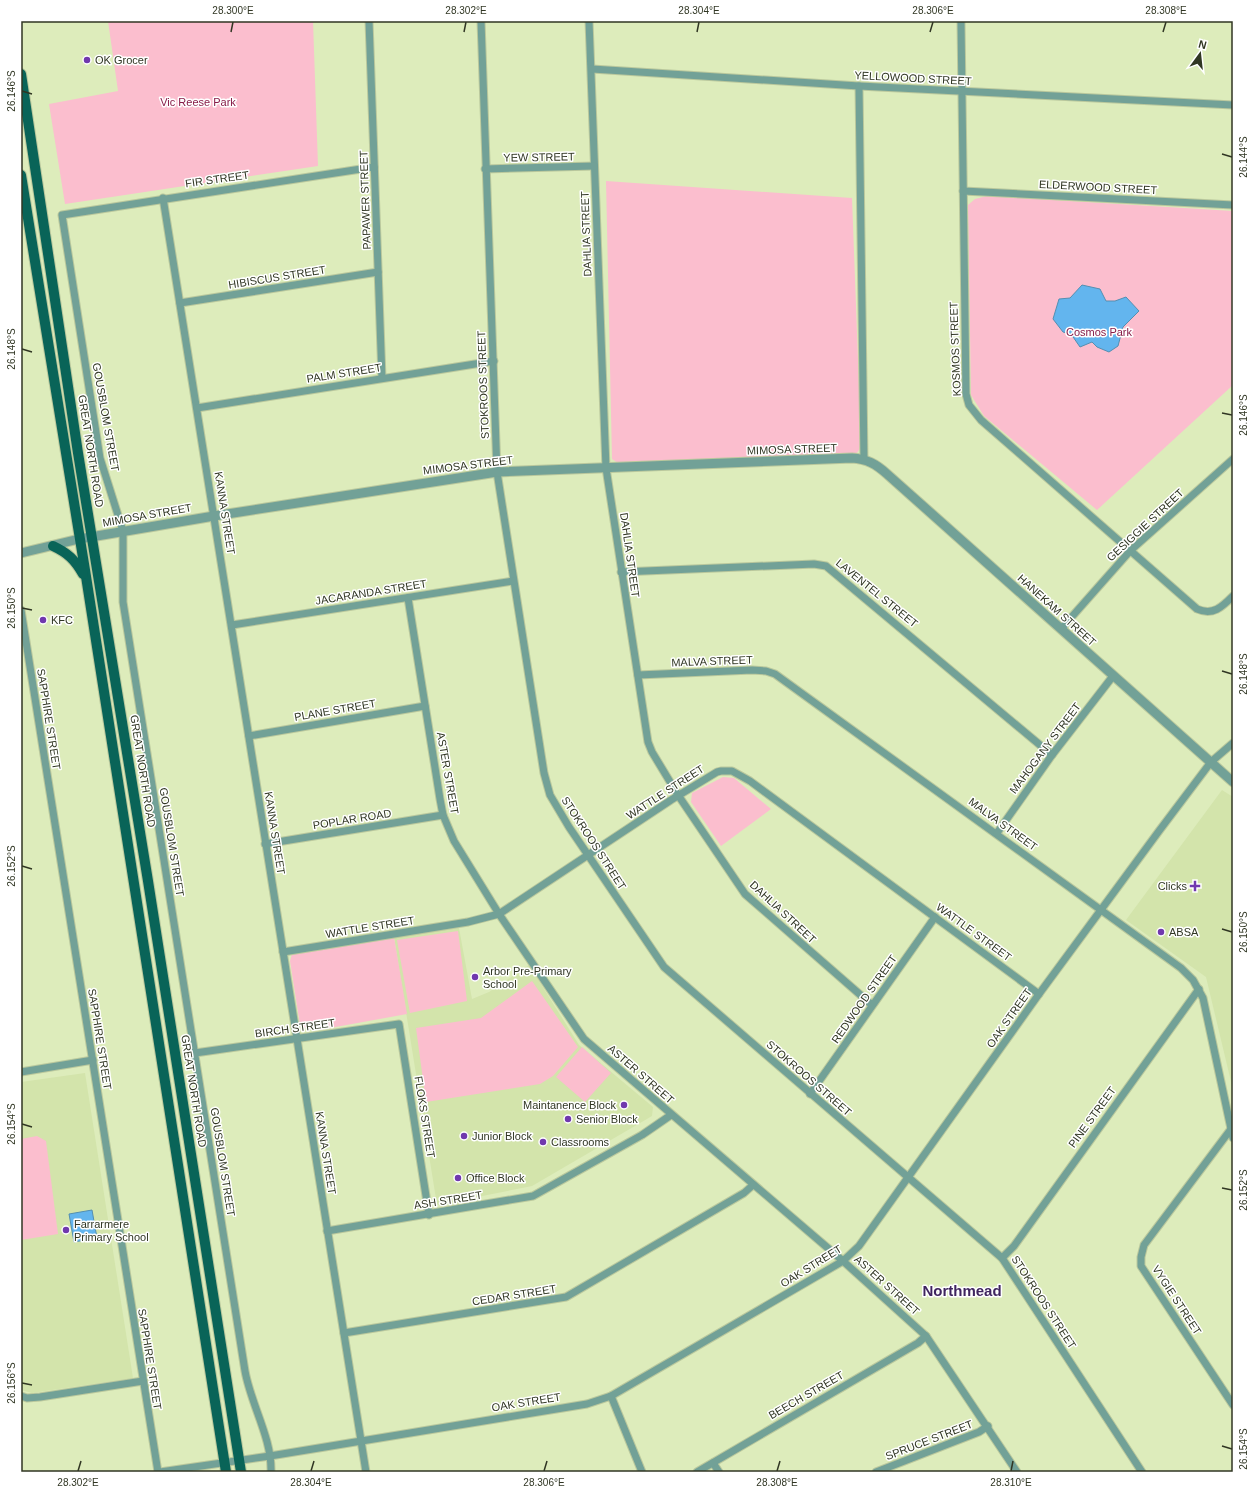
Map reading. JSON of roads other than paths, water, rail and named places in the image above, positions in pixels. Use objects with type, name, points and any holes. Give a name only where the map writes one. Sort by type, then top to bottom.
[{"type":"main road","name":"GREAT NORTH ROAD","points":[[21,74],[92,537],[241,1472]]},
{"type":"main road","points":[[21,175],[225,1467]]},
{"type":"main road","points":[[54,546],[66,552],[74,559],[86,582]]},
{"type":"main road","points":[[134,884],[148,881]]},
{"type":"street","name":"PAPAWER STREET","points":[[369,21],[382,378]]},
{"type":"street","name":"STOKROOS STREET","points":[[481,21],[485,169],[494,361],[496,472],[547,785],[554,802],[588,856],[664,967],[1002,1258],[1142,1472]]},
{"type":"street","name":"DAHLIA STREET","points":[[589,21],[606,468],[648,742],[652,752],[678,795],[745,894],[872,1005]]},
{"type":"street","name":"KOSMOS STREET","points":[[961,21],[966,389],[968,401],[981,420],[1197,609],[1209,612],[1218,610],[1233,596]]},
{"type":"street","name":"YELLOWOOD STREET","points":[[592,69],[962,92],[1233,105]]},
{"type":"street","points":[[859,86],[864,460]]},
{"type":"street","name":"YEW STREET","points":[[485,169],[594,166]]},
{"type":"street","name":"FIR STREET","points":[[62,215],[163,198],[374,167]]},
{"type":"street","name":"ELDERWOOD STREET","points":[[963,191],[1233,205]]},
{"type":"street","name":"KANNA STREET","points":[[163,198],[366,1472]]},
{"type":"street","name":"GOUSBLOM STREET","points":[[62,215],[100,458],[123,531],[123,602],[245,1371],[250,1396],[270,1456],[271,1472]]},
{"type":"street","name":"HIBISCUS STREET","points":[[180,304],[378,272]]},
{"type":"street","name":"PALM STREET","points":[[197,408],[494,361]]},
{"type":"street","name":"MIMOSA STREET","points":[[21,553],[123,531],[496,472],[852,458],[864,460]]},
{"type":"street","name":"GESIGGIE STREET","points":[[1061,629],[1130,551],[1233,459]]},
{"type":"street","name":"HANEKAM STREET","points":[[864,460],[877,466],[1233,782]]},
{"type":"street","name":"LAVENTEL STREET","points":[[621,572],[814,564],[826,566],[1052,755]]},
{"type":"street","name":"JACARANDA STREET","points":[[232,625],[513,581]]},
{"type":"street","name":"ASTER STREET","points":[[408,598],[443,815],[454,841],[499,914],[584,1039],[843,1261],[926,1336],[988,1426],[1017,1472]]},
{"type":"street","name":"SAPPHIRE STREET","points":[[21,610],[143,1381],[159,1472]]},
{"type":"street","name":"MALVA STREET","points":[[638,675],[752,670],[771,672],[997,833],[1181,968],[1190,976],[1199,989],[1205,1005],[1233,1138]]},
{"type":"street","name":"MAHOGANY STREET","points":[[997,833],[1052,755],[1113,676]]},
{"type":"street","name":"PLANE STREET","points":[[249,736],[425,706]]},
{"type":"street","name":"OAK STREET","points":[[159,1472],[225,1467],[239,1460],[587,1404],[611,1396],[843,1261],[859,1246],[1039,994],[1211,762],[1233,742]]},
{"type":"street","name":"WATTLE STREET","points":[[283,952],[468,922],[499,914],[678,795],[717,772],[728,770],[737,773],[1039,994]]},
{"type":"street","name":"POPLAR ROAD","points":[[265,844],[443,815]]},
{"type":"street","name":"REDWOOD STREET","points":[[810,1094],[935,917]]},
{"type":"street","name":"PINE STREET","points":[[1002,1258],[1014,1246],[1199,989]]},
{"type":"street","name":"BIRCH STREET","points":[[195,1053],[296,1040],[399,1024]]},
{"type":"street","name":"FLOKS STREET","points":[[399,1024],[429,1214]]},
{"type":"street","points":[[21,1072],[93,1060]]},
{"type":"street","name":"ASH STREET","points":[[327,1231],[533,1196],[642,1135],[671,1115]]},
{"type":"street","name":"VYGIE STREET","points":[[1231,1129],[1144,1245],[1140,1257],[1141,1266],[1233,1405]]},
{"type":"street","name":"CEDAR STREET","points":[[344,1333],[566,1297],[738,1197],[753,1185]]},
{"type":"street","name":"BEECH STREET","points":[[697,1472],[918,1343],[926,1336]]},
{"type":"street","points":[[21,1396],[27,1398],[143,1381]]},
{"type":"street","points":[[611,1396],[642,1472]]},
{"type":"street","name":"SPRUCE STREET","points":[[876,1472],[979,1432],[988,1426]]},
{"type":"street","points":[[713,1463],[718,1472]]},
{"type":"water","points":[[1082,285],[1100,289],[1106,301],[1115,301],[1126,297],[1139,311],[1123,327],[1118,346],[1109,352],[1097,347],[1092,342],[1080,347],[1071,334],[1063,332],[1053,319],[1059,299],[1070,298]]},
{"type":"water","points":[[92,1210],[97,1238],[74,1242],[69,1214]]},
{"type":"place","name":"OK Grocer","points":[[87,60]]},
{"type":"place","name":"KFC","points":[[43,620]]},
{"type":"place","name":"Clicks","points":[[1195,886]]},
{"type":"place","name":"ABSA","points":[[1161,932]]},
{"type":"place","name":"Arbor Pre-Primary School","points":[[475,977]]},
{"type":"place","name":"Maintanence Block","points":[[624,1105]]},
{"type":"place","name":"Senior Block","points":[[568,1119]]},
{"type":"place","name":"Junior Block","points":[[464,1136]]},
{"type":"place","name":"Classrooms","points":[[543,1142]]},
{"type":"place","name":"Office Block","points":[[458,1178]]},
{"type":"place","name":"Farrarmere Primary School","points":[[66,1230]]},
{"type":"district","name":"Northmead","points":[[962,1290]]},
{"type":"park label","name":"Vic Reese Park","points":[[198,102]]},
{"type":"park label","name":"Cosmos Park","points":[[1099,332]]}]
